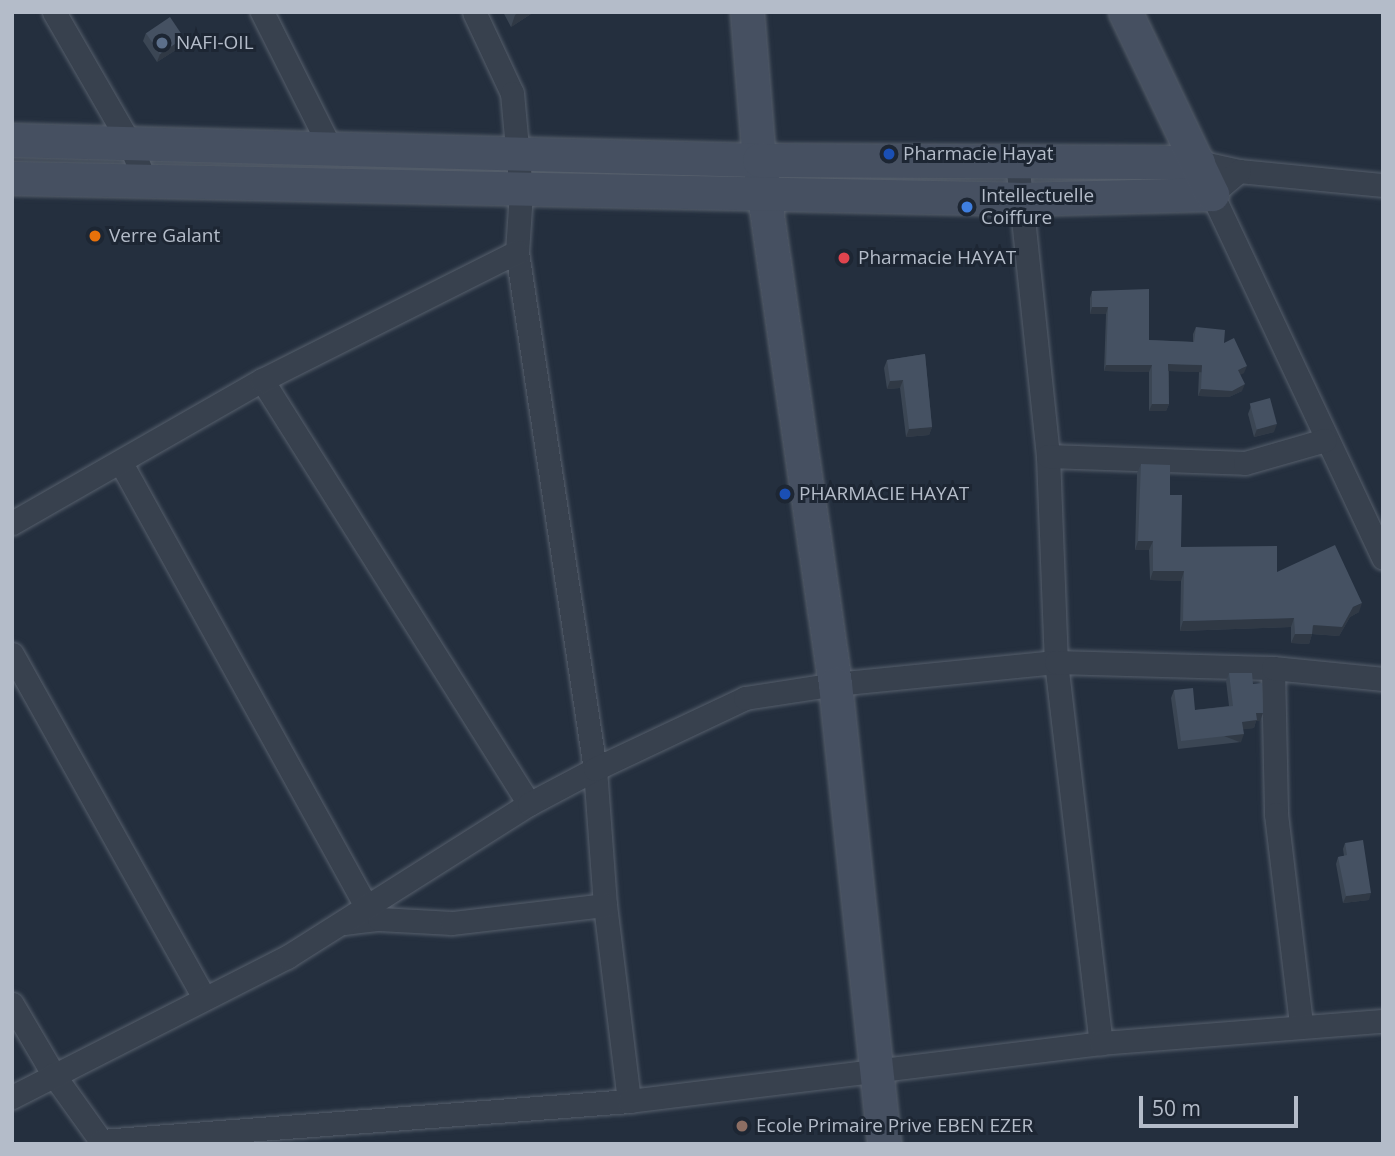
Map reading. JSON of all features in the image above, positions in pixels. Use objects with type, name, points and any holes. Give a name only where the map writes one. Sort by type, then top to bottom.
[{"type":"street","points":[[54,12],[129,142],[146,183]]},
{"type":"street","points":[[262,12],[329,145]]},
{"type":"street","points":[[474,12],[512,93],[520,153],[521,192],[517,252],[594,769],[605,905],[629,1101]]},
{"type":"street","points":[[747,12],[759,160],[835,684],[884,1144]]},
{"type":"street","points":[[1125,12],[1383,558]]},
{"type":"street","points":[[12,140],[329,145],[759,160],[1198,162],[1239,171],[1383,185]]},
{"type":"street","points":[[1017,160],[1048,456],[1056,662],[1101,1042]]},
{"type":"street","points":[[12,178],[521,192],[765,192],[1020,199],[1212,194],[1239,171]]},
{"type":"street","points":[[12,523],[262,380],[517,252]]},
{"type":"street","points":[[262,380],[529,804]]},
{"type":"street","points":[[1048,456],[1245,463],[1325,440]]},
{"type":"street","points":[[121,463],[366,906]]},
{"type":"street","points":[[12,654],[204,997]]},
{"type":"street","points":[[12,1097],[287,957],[529,804],[594,769],[745,698],[835,684],[1056,662],[1273,668],[1383,679]]},
{"type":"street","points":[[1273,668],[1276,814],[1301,1026]]},
{"type":"street","points":[[340,923],[379,919],[452,923],[605,905]]},
{"type":"street","points":[[12,1004],[53,1074],[102,1141],[629,1101],[875,1067],[1101,1042],[1383,1021]]},
{"type":"building","points":[[170,17],[184,38],[160,54],[146,33]]},
{"type":"building","points":[[1149,289],[1149,340],[1194,342],[1196,327],[1225,330],[1224,343],[1234,338],[1247,366],[1238,370],[1245,384],[1232,391],[1201,389],[1202,365],[1168,364],[1169,404],[1152,404],[1152,365],[1106,365],[1108,307],[1092,307],[1092,291]]},
{"type":"building","points":[[925,354],[932,427],[909,429],[903,380],[890,381],[887,360]]},
{"type":"building","points":[[1270,398],[1277,424],[1257,430],[1250,403]]},
{"type":"building","points":[[1141,464],[1170,465],[1170,495],[1182,495],[1181,547],[1277,546],[1277,572],[1335,545],[1362,603],[1353,607],[1342,627],[1313,625],[1312,634],[1295,634],[1294,618],[1183,621],[1184,571],[1153,571],[1153,541],[1138,541]]},
{"type":"building","points":[[1229,673],[1252,673],[1253,684],[1262,683],[1263,713],[1256,713],[1257,720],[1242,722],[1244,734],[1181,741],[1174,690],[1193,688],[1195,710],[1233,706]]},
{"type":"building","points":[[1363,840],[1371,893],[1346,896],[1338,857],[1347,855],[1345,843]]},
{"type":"place","name":"NAFI-OIL","points":[[162,43]]},
{"type":"place","name":"Pharmacie Hayat","points":[[889,154]]},
{"type":"place","name":"Intellectuelle Coiffure","points":[[967,207]]},
{"type":"place","name":"Verre Galant","points":[[95,236]]},
{"type":"place","name":"Pharmacie HAYAT","points":[[844,258]]},
{"type":"place","name":"PHARMACIE HAYAT","points":[[785,494]]},
{"type":"place","name":"Ecole Primaire Prive EBEN EZER","points":[[742,1126]]}]
